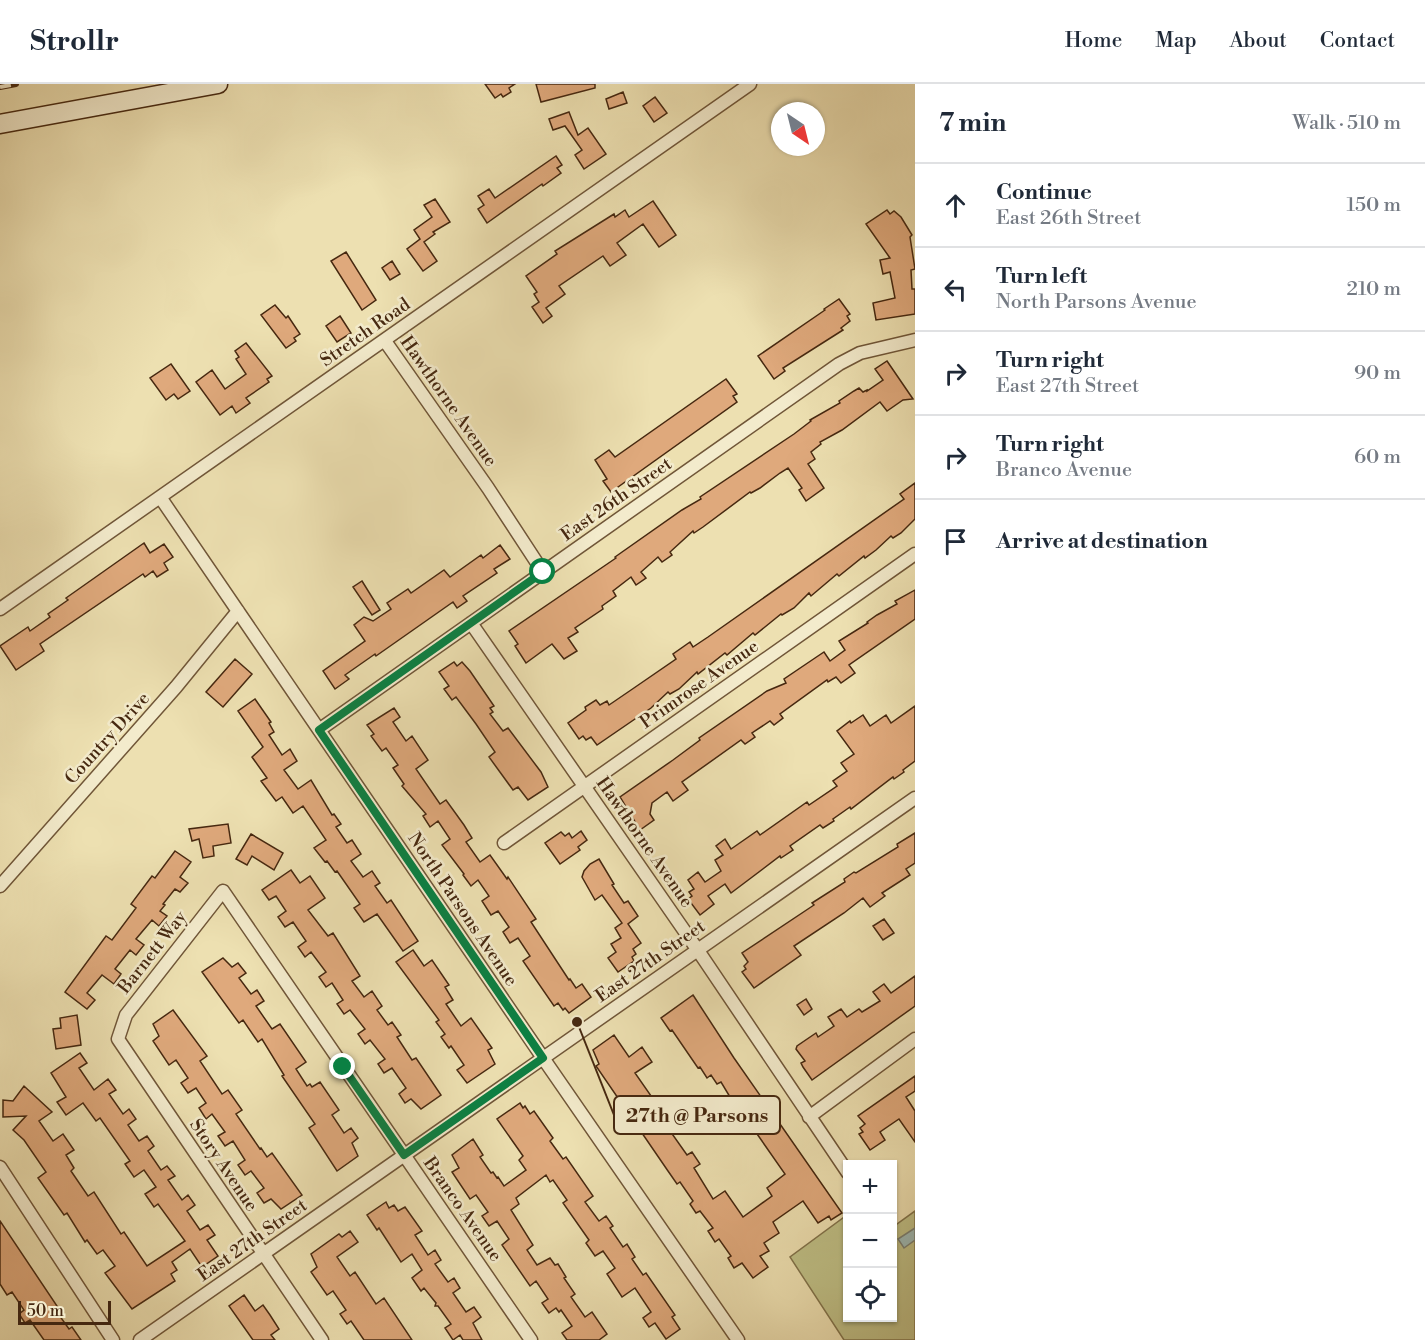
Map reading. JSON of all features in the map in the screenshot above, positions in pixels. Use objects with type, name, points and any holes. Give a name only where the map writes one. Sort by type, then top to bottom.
[{"type":"street","points":[[0,124],[219,84]]},
{"type":"street","name":"Stretch Road","points":[[0,609],[750,84]]},
{"type":"street","name":"East 26th Street","points":[[319,730],[839,364],[860,353],[915,340]]},
{"type":"street","name":"Hawthorne Avenue","points":[[385,341],[488,488],[543,572]]},
{"type":"street","name":"North Parsons Avenue","points":[[160,497],[738,1340]]},
{"type":"street","name":"Primrose Avenue","points":[[504,843],[915,554]]},
{"type":"street","name":"Country Drive","points":[[0,886],[176,687],[238,611]]},
{"type":"street","name":"Hawthorne Avenue","points":[[471,623],[698,949],[843,1166]]},
{"type":"street","name":"East 27th Street","points":[[140,1340],[915,798]]},
{"type":"street","name":"Barnett Way","points":[[118,1039],[126,1015],[223,891]]},
{"type":"street","name":"Branco Avenue","points":[[223,891],[531,1340]]},
{"type":"street","name":"Story Avenue","points":[[118,1039],[262,1255],[322,1340]]},
{"type":"street","points":[[809,1117],[915,1040]]},
{"type":"street","points":[[0,1167],[113,1340]]},
{"type":"green space","points":[[915,1211],[915,1340],[844,1340],[790,1257],[843,1218],[843,1322],[897,1322],[897,1224]]},
{"type":"water","points":[[915,1228],[915,1240],[904,1248],[898,1239]]},
{"type":"building","points":[[485,84],[515,84],[509,88],[511,92],[503,97],[501,94],[495,98]]},
{"type":"building","points":[[536,84],[595,84],[595,88],[541,102]]},
{"type":"building","points":[[623,92],[627,103],[609,109],[606,99]]},
{"type":"building","points":[[655,97],[667,113],[654,122],[643,106]]},
{"type":"building","points":[[569,112],[578,135],[588,128],[606,154],[584,169],[575,155],[582,150],[565,126],[553,130],[549,119]]},
{"type":"building","points":[[556,156],[562,165],[557,168],[561,173],[487,223],[478,209],[484,205],[478,196],[489,189],[495,198]]},
{"type":"building","points":[[435,199],[450,222],[433,232],[435,234],[424,242],[437,261],[423,271],[407,249],[420,239],[414,230],[432,217],[424,205]]},
{"type":"building","points":[[653,201],[676,235],[659,247],[643,224],[617,243],[626,255],[610,266],[603,256],[559,286],[565,294],[546,308],[552,316],[543,323],[532,307],[539,302],[534,294],[537,292],[526,276],[557,254],[555,251],[614,214],[615,217],[625,210],[629,217]]},
{"type":"building","points":[[887,210],[890,214],[894,211],[901,217],[912,235],[910,237],[915,269],[911,270],[912,289],[915,289],[915,314],[876,320],[873,303],[895,298],[890,272],[883,274],[880,260],[890,258],[866,224]]},
{"type":"building","points":[[346,252],[376,300],[362,310],[331,261]]},
{"type":"building","points":[[392,261],[400,274],[390,280],[382,268]]},
{"type":"building","points":[[839,299],[850,314],[847,316],[850,321],[841,328],[843,330],[783,368],[785,371],[774,379],[758,356]]},
{"type":"building","points":[[275,305],[286,318],[288,316],[300,334],[294,338],[296,341],[286,348],[261,315]]},
{"type":"building","points":[[340,316],[351,333],[337,342],[326,326]]},
{"type":"building","points":[[246,343],[272,376],[267,379],[269,382],[246,398],[250,403],[236,413],[232,406],[220,415],[196,382],[212,370],[225,389],[246,374],[236,359],[239,357],[235,351]]},
{"type":"building","points":[[887,361],[913,399],[903,400],[887,411],[880,402],[842,430],[820,442],[821,444],[811,452],[815,459],[808,464],[824,488],[806,501],[799,490],[802,488],[788,468],[760,488],[750,492],[694,533],[693,531],[670,552],[672,555],[662,562],[658,557],[641,572],[646,578],[636,585],[631,577],[613,591],[616,596],[602,606],[603,609],[575,628],[578,632],[568,638],[577,651],[564,659],[552,644],[526,663],[515,646],[518,644],[509,631],[794,434],[810,420],[840,403],[839,401],[859,388],[863,392],[867,391],[883,380],[875,369]]},
{"type":"building","points":[[171,364],[190,391],[178,399],[174,394],[166,400],[150,378]]},
{"type":"building","points":[[726,379],[737,394],[733,396],[737,402],[611,492],[603,481],[607,479],[595,460],[609,450],[615,457]]},
{"type":"building","points":[[915,483],[915,519],[901,533],[893,538],[891,536],[876,550],[865,558],[864,556],[839,576],[837,574],[811,596],[809,593],[794,608],[781,614],[755,635],[753,633],[727,655],[725,653],[698,674],[697,672],[679,689],[670,694],[668,692],[651,708],[597,745],[591,737],[586,740],[583,736],[579,739],[568,723],[586,710],[585,707],[596,700],[600,705],[607,701],[609,705],[676,659],[673,654],[690,642],[693,647],[708,637],[904,499],[900,494]]},
{"type":"building","points":[[144,543],[150,553],[164,544],[173,557],[164,563],[168,570],[157,577],[153,571],[145,577],[143,574],[40,644],[44,651],[16,670],[0,646],[28,627],[30,631],[50,617],[48,614],[68,600],[66,598]]},
{"type":"building","points":[[500,545],[510,559],[494,569],[497,573],[463,596],[467,601],[457,608],[453,602],[376,656],[375,654],[345,675],[349,679],[335,689],[323,671],[365,641],[354,625],[364,617],[373,621],[391,609],[387,603],[408,589],[411,593],[444,570],[450,577],[481,555],[483,558]]},
{"type":"building","points":[[362,581],[380,610],[372,615],[353,587]]},
{"type":"building","points":[[915,590],[915,619],[849,665],[855,673],[841,683],[836,677],[828,682],[827,680],[780,714],[783,718],[774,725],[770,721],[752,733],[755,737],[745,744],[741,740],[682,782],[688,790],[673,801],[667,792],[652,803],[650,814],[654,820],[640,830],[620,797],[767,691],[786,683],[784,679],[824,652],[830,661],[845,650],[839,641],[897,604],[895,601]]},
{"type":"building","points":[[235,659],[252,674],[223,707],[206,692]]},
{"type":"building","points":[[454,662],[457,666],[462,662],[470,671],[494,706],[490,708],[493,712],[490,714],[503,731],[508,728],[541,772],[548,787],[528,800],[518,787],[513,790],[489,757],[495,752],[476,724],[456,697],[452,700],[444,689],[449,686],[439,672]]},
{"type":"building","points":[[255,699],[271,722],[269,723],[274,732],[269,735],[282,755],[290,749],[297,761],[284,770],[298,789],[311,780],[332,815],[334,814],[341,824],[336,827],[347,843],[352,840],[361,854],[351,861],[363,877],[372,871],[380,883],[375,886],[387,903],[391,900],[418,941],[403,951],[377,914],[364,922],[354,908],[360,904],[337,871],[335,872],[327,861],[325,862],[314,848],[326,840],[303,806],[293,813],[282,797],[276,801],[261,781],[267,778],[252,757],[263,747],[238,711]]},
{"type":"building","points":[[915,706],[915,761],[903,770],[904,772],[894,779],[893,777],[823,828],[820,825],[790,846],[793,850],[781,858],[780,856],[731,893],[725,884],[708,896],[714,904],[700,915],[688,899],[692,896],[689,892],[694,889],[688,880],[698,872],[705,882],[721,871],[715,860],[723,855],[716,846],[725,839],[731,849],[757,831],[760,835],[807,802],[809,805],[837,786],[833,781],[847,771],[841,763],[854,754],[837,731],[850,721],[851,723],[863,715],[870,726],[886,715],[891,723]]},
{"type":"building","points":[[394,708],[400,717],[393,722],[406,741],[412,736],[428,760],[416,769],[440,804],[446,800],[464,825],[472,838],[466,842],[480,862],[490,855],[507,879],[508,877],[536,919],[531,922],[569,980],[576,988],[582,984],[591,997],[569,1013],[565,1008],[563,1010],[558,1003],[554,1006],[523,961],[530,956],[518,938],[510,943],[503,932],[509,927],[498,911],[491,915],[482,901],[489,896],[478,880],[471,886],[442,845],[450,839],[438,821],[430,827],[423,816],[426,814],[402,786],[404,784],[393,768],[398,765],[386,748],[382,751],[371,736],[374,734],[367,725]]},
{"type":"building","points":[[228,824],[231,843],[213,846],[214,856],[203,858],[199,839],[192,841],[189,829]]},
{"type":"building","points":[[581,831],[587,840],[578,847],[580,850],[560,864],[545,843],[561,832],[565,836],[569,833],[572,838]]},
{"type":"building","points":[[915,833],[915,863],[906,869],[910,875],[882,893],[885,896],[870,907],[863,898],[794,946],[801,955],[754,988],[742,972],[746,969],[744,966],[748,962],[742,953],[814,905],[812,903],[845,882],[844,879],[854,872],[856,873],[898,847],[897,844]]},
{"type":"building","points":[[251,834],[283,853],[274,870],[252,856],[247,865],[236,859]]},
{"type":"building","points":[[175,851],[191,862],[180,877],[188,883],[180,892],[175,889],[163,904],[165,905],[160,911],[167,916],[159,926],[152,920],[136,939],[144,945],[136,955],[130,950],[115,969],[121,974],[114,984],[102,975],[87,993],[95,1000],[87,1009],[65,992],[106,936],[112,940],[136,908],[131,904],[152,876],[155,878]]},
{"type":"building","points":[[599,859],[624,903],[628,901],[638,916],[628,924],[641,943],[633,949],[636,954],[632,957],[634,961],[618,972],[608,958],[616,952],[611,944],[621,938],[615,928],[622,923],[602,895],[595,900],[582,877],[590,864]]},
{"type":"building","points":[[291,870],[300,883],[310,876],[325,898],[308,910],[328,936],[333,933],[360,976],[352,981],[364,997],[372,991],[382,1006],[377,1010],[388,1025],[392,1022],[401,1035],[397,1037],[412,1060],[416,1058],[441,1095],[421,1109],[411,1099],[405,1103],[399,1094],[406,1088],[392,1068],[384,1073],[378,1064],[385,1059],[370,1040],[365,1044],[358,1034],[365,1029],[350,1010],[344,1014],[337,1004],[343,1000],[332,983],[326,987],[319,977],[326,972],[311,952],[305,957],[298,947],[306,941],[293,922],[285,927],[278,917],[286,911],[276,896],[269,900],[262,890]]},
{"type":"building","points":[[884,919],[894,933],[883,940],[873,926]]},
{"type":"building","points":[[413,950],[424,966],[432,960],[449,985],[445,987],[453,1000],[446,1004],[461,1026],[471,1018],[492,1048],[488,1050],[495,1064],[467,1083],[457,1070],[464,1065],[451,1046],[449,1048],[441,1037],[445,1034],[436,1022],[439,1020],[396,962]]},
{"type":"building","points":[[223,958],[232,967],[238,963],[246,973],[239,978],[251,994],[257,990],[264,1001],[256,1006],[272,1029],[280,1024],[306,1062],[296,1069],[307,1086],[310,1084],[312,1087],[320,1082],[339,1110],[332,1115],[344,1133],[351,1128],[358,1138],[352,1143],[358,1156],[337,1171],[309,1128],[315,1124],[282,1076],[284,1075],[262,1039],[258,1042],[243,1020],[239,1023],[202,972]]},
{"type":"building","points":[[915,976],[915,1006],[812,1080],[801,1063],[805,1061],[796,1049],[797,1046],[816,1033],[818,1037],[834,1026],[828,1017],[841,1009],[847,1017],[859,1009],[862,1012],[880,1001],[873,992],[884,984],[891,993]]},
{"type":"building","points":[[693,995],[842,1213],[831,1220],[829,1216],[818,1223],[803,1201],[773,1222],[779,1233],[764,1243],[769,1251],[760,1256],[768,1267],[753,1278],[742,1263],[734,1268],[728,1258],[731,1256],[719,1239],[715,1242],[708,1231],[713,1228],[700,1211],[696,1213],[690,1204],[693,1201],[680,1182],[677,1184],[596,1066],[599,1064],[593,1050],[614,1035],[629,1057],[642,1047],[652,1062],[635,1073],[656,1103],[650,1108],[665,1130],[668,1128],[687,1155],[692,1152],[700,1164],[694,1168],[713,1199],[725,1191],[743,1217],[772,1196],[767,1188],[785,1174],[741,1111],[739,1112],[721,1082],[717,1084],[711,1075],[707,1078],[661,1018]]},
{"type":"building","points":[[806,999],[812,1009],[804,1015],[797,1005]]},
{"type":"building","points":[[173,1010],[207,1056],[200,1061],[222,1094],[228,1090],[242,1110],[236,1114],[260,1149],[267,1157],[272,1153],[302,1195],[281,1209],[271,1199],[264,1203],[257,1193],[264,1188],[251,1171],[245,1175],[238,1165],[245,1160],[233,1141],[225,1146],[218,1136],[225,1132],[212,1114],[206,1119],[199,1108],[206,1103],[196,1088],[188,1093],[181,1083],[188,1078],[176,1060],[169,1065],[153,1041],[159,1036],[153,1024]]},
{"type":"building","points":[[77,1015],[81,1045],[56,1049],[53,1029],[61,1028],[60,1018]]},
{"type":"building","points":[[80,1053],[87,1063],[79,1068],[94,1090],[108,1079],[116,1090],[109,1094],[123,1114],[129,1109],[136,1119],[128,1125],[139,1141],[147,1136],[154,1146],[148,1151],[161,1170],[167,1166],[175,1176],[168,1180],[182,1200],[188,1195],[195,1205],[187,1211],[200,1230],[208,1225],[215,1235],[207,1240],[218,1256],[202,1267],[190,1249],[172,1262],[177,1270],[171,1274],[175,1281],[132,1309],[105,1273],[115,1266],[103,1250],[97,1254],[87,1240],[85,1242],[67,1213],[64,1215],[38,1178],[46,1172],[24,1140],[13,1130],[26,1116],[3,1117],[3,1100],[13,1101],[24,1086],[52,1112],[39,1121],[53,1141],[63,1134],[74,1150],[66,1155],[74,1168],[71,1171],[88,1196],[94,1192],[121,1234],[124,1232],[147,1266],[185,1241],[158,1204],[154,1207],[145,1194],[156,1187],[144,1170],[134,1177],[125,1164],[130,1161],[100,1118],[96,1121],[83,1103],[66,1115],[57,1102],[66,1097],[51,1073]]},
{"type":"building","points":[[915,1076],[915,1091],[906,1097],[915,1111],[915,1142],[899,1119],[880,1132],[885,1140],[870,1150],[859,1134],[863,1132],[860,1128],[865,1124],[858,1116]]},
{"type":"building","points":[[520,1103],[530,1114],[534,1111],[553,1138],[550,1141],[563,1159],[566,1157],[593,1196],[585,1202],[599,1221],[606,1216],[613,1226],[610,1228],[623,1247],[627,1244],[635,1257],[632,1259],[643,1275],[646,1273],[675,1315],[672,1317],[680,1329],[666,1339],[655,1323],[649,1327],[643,1318],[651,1312],[635,1288],[622,1297],[607,1274],[615,1268],[603,1251],[595,1256],[586,1243],[589,1240],[563,1203],[567,1200],[553,1180],[550,1182],[546,1175],[516,1198],[519,1204],[511,1210],[533,1245],[527,1250],[537,1265],[550,1258],[555,1265],[558,1264],[575,1294],[571,1297],[585,1317],[592,1312],[607,1334],[599,1340],[567,1340],[562,1333],[572,1326],[561,1310],[559,1312],[556,1308],[549,1313],[542,1303],[548,1299],[536,1281],[530,1286],[502,1245],[509,1239],[497,1221],[489,1226],[482,1216],[488,1212],[476,1195],[470,1199],[452,1172],[459,1168],[452,1155],[473,1139],[483,1155],[480,1157],[504,1186],[526,1170],[519,1160],[523,1156],[497,1119]]},
{"type":"building","points":[[386,1202],[389,1208],[394,1205],[398,1211],[405,1207],[422,1231],[415,1235],[428,1255],[435,1250],[441,1260],[435,1264],[448,1282],[454,1278],[460,1288],[453,1293],[466,1312],[474,1307],[481,1317],[473,1323],[482,1340],[463,1340],[460,1335],[453,1340],[445,1328],[451,1324],[438,1306],[435,1306],[436,1303],[424,1288],[421,1291],[412,1278],[422,1270],[412,1254],[401,1262],[379,1228],[377,1230],[367,1215]]},
{"type":"building","points":[[0,1221],[57,1306],[54,1308],[69,1329],[72,1327],[81,1340],[44,1340],[30,1320],[25,1323],[19,1314],[24,1310],[12,1292],[7,1295],[0,1284]]},
{"type":"building","points":[[350,1231],[358,1242],[337,1257],[350,1276],[355,1272],[376,1304],[384,1298],[412,1340],[364,1340],[351,1321],[347,1324],[340,1314],[346,1310],[333,1291],[327,1295],[311,1272],[317,1267],[311,1254],[339,1234],[342,1237]]},
{"type":"building","points":[[244,1295],[255,1311],[263,1305],[270,1315],[279,1329],[271,1335],[275,1340],[253,1340],[229,1306]]},
{"type":"railway","points":[[0,87],[16,84]]},
{"type":"place","name":"27th @ Parsons","points":[[577,1022]]},
{"type":"route","points":[[343,1067],[404,1155],[543,1058],[319,730],[543,572]]}]
